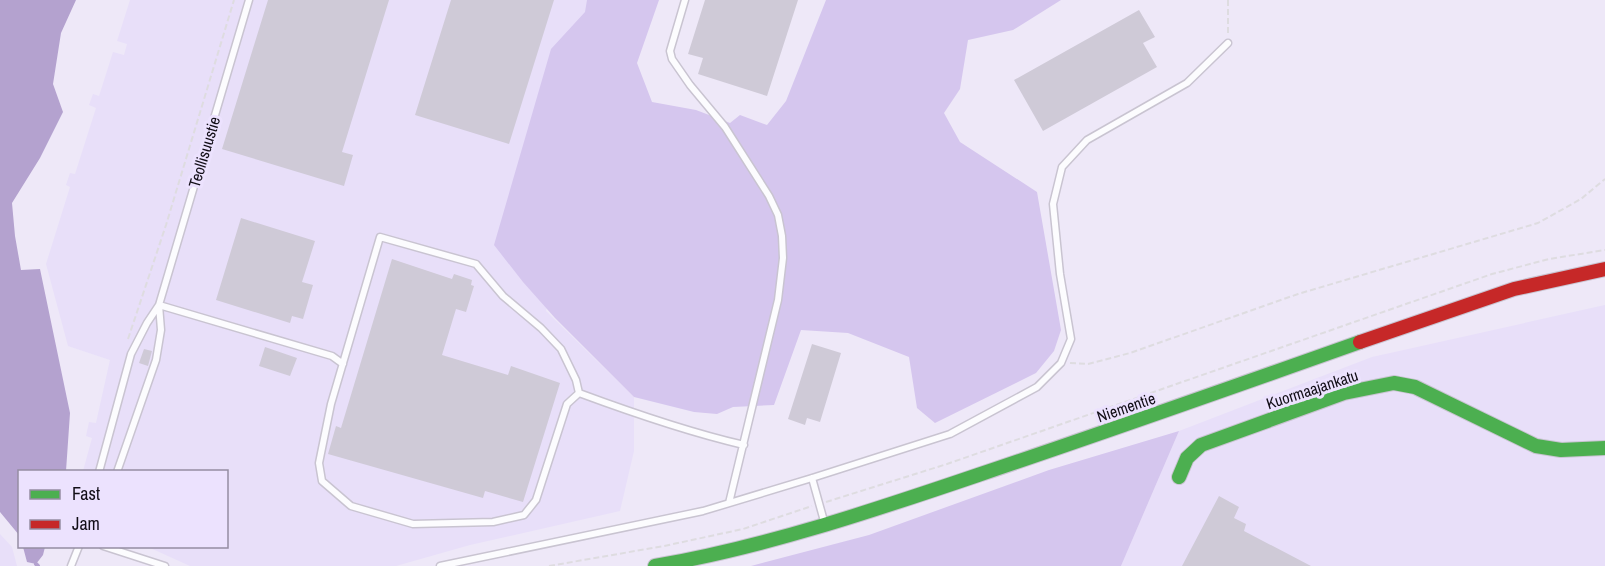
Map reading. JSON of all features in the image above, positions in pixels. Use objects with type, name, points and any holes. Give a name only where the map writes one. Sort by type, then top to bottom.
[{"type":"main road","name":"Niementie","points":[[655,566],[706,557],[865,513],[1082,440],[1492,296],[1605,269]]},
{"type":"main road","name":"Kuormaajankatu","points":[[1179,477],[1187,458],[1202,445],[1344,393],[1394,383],[1415,387],[1548,450],[1575,451],[1605,448]]},
{"type":"lane","name":"Teollisuustie","points":[[99,470],[132,354],[147,323],[159,305],[249,0]]},
{"type":"lane","points":[[685,0],[670,51],[672,59],[724,127],[769,196],[778,214],[782,236],[783,258],[778,300],[729,503]]},
{"type":"lane","points":[[440,566],[703,511],[950,434],[1037,387],[1061,363],[1071,339],[1060,274],[1053,204],[1062,167],[1087,140],[1187,83],[1228,43]]},
{"type":"lane","points":[[380,237],[476,264],[503,296],[541,328],[561,349],[579,393],[567,404],[536,500],[524,515],[493,522],[413,524],[351,506],[322,481],[319,463],[331,404],[380,237]]},
{"type":"lane","name":"Teollisuustie","points":[[117,470],[156,360],[161,330],[159,305]]},
{"type":"lane","points":[[159,305],[332,356],[343,364]]},
{"type":"lane","points":[[579,393],[705,436],[744,445]]},
{"type":"lane","points":[[812,478],[825,524]]},
{"type":"lane","points":[[72,564],[78,548]]},
{"type":"lane","points":[[109,548],[165,566]]},
{"type":"path","points":[[127,342],[169,214],[234,0]]},
{"type":"path","points":[[1228,0],[1228,43]]},
{"type":"path","points":[[1061,363],[1088,364],[1130,352],[1298,294],[1538,223],[1581,199],[1605,178]]},
{"type":"path","points":[[549,566],[664,546],[743,529],[947,464],[1492,274],[1549,259],[1605,250]]},
{"type":"shaded area","points":[[0,0],[76,0],[61,33],[53,84],[63,112],[40,158],[12,203],[21,270],[40,269],[70,413],[66,470],[18,470],[18,534],[0,512]]},
{"type":"shaded area","points":[[130,0],[621,0],[546,311],[634,397],[634,451],[620,511],[470,545],[396,566],[190,566],[150,548],[228,548],[228,470],[83,470],[92,438],[86,436],[89,422],[96,423],[110,360],[68,346],[46,264],[70,187],[66,185],[70,173],[75,174],[96,108],[89,105],[93,94],[99,96],[113,52],[124,55],[127,44],[117,41]]},
{"type":"shaded area","points":[[587,0],[659,0],[637,63],[652,102],[696,110],[730,123],[740,115],[767,125],[786,101],[826,0],[1061,0],[1013,30],[968,40],[960,89],[944,113],[960,142],[1037,192],[1061,330],[1054,351],[1036,373],[935,423],[917,408],[909,357],[848,333],[801,330],[774,405],[733,407],[717,414],[694,412],[634,397],[555,318],[494,245],[551,49],[585,12]]},
{"type":"shaded area","points":[[1605,305],[1605,566],[1121,566],[1179,431],[1372,357]]},
{"type":"shaded area","points":[[1179,431],[1121,566],[751,566],[869,535],[1049,470]]},
{"type":"shaded area","points":[[0,534],[12,547],[17,566],[0,566]]},
{"type":"shaded area","points":[[24,548],[45,548],[43,555],[36,564],[27,562]]},
{"type":"building","points":[[268,0],[389,0],[342,152],[353,155],[344,186],[222,149]]},
{"type":"building","points":[[451,0],[554,0],[509,144],[415,115]]},
{"type":"building","points":[[705,0],[798,0],[767,96],[698,74],[703,58],[688,54]]},
{"type":"building","points":[[1139,10],[1155,37],[1143,43],[1157,67],[1043,131],[1014,80]]},
{"type":"building","points":[[241,218],[315,241],[302,282],[313,285],[303,319],[292,316],[290,323],[216,300]]},
{"type":"building","points":[[392,259],[452,279],[454,274],[472,280],[471,285],[474,286],[466,312],[456,309],[442,355],[508,375],[511,366],[560,383],[523,502],[485,491],[483,498],[328,454],[336,426],[341,428]]},
{"type":"building","points":[[812,344],[841,353],[820,422],[807,418],[805,425],[788,419]]},
{"type":"building","points":[[265,347],[297,358],[290,376],[259,366]]},
{"type":"building","points":[[144,349],[152,351],[148,366],[139,363]]},
{"type":"building","points":[[1219,496],[1239,507],[1234,518],[1246,524],[1244,531],[1311,566],[1182,566]]},
{"type":"traffic: fast","points":[[655,566],[737,549],[858,515],[1360,342]]},
{"type":"traffic: fast","points":[[1179,477],[1187,458],[1201,445],[1344,393],[1394,383],[1415,387],[1536,446],[1561,450],[1605,448]]},
{"type":"traffic: jam","points":[[1360,342],[1514,289],[1605,269]]}]
